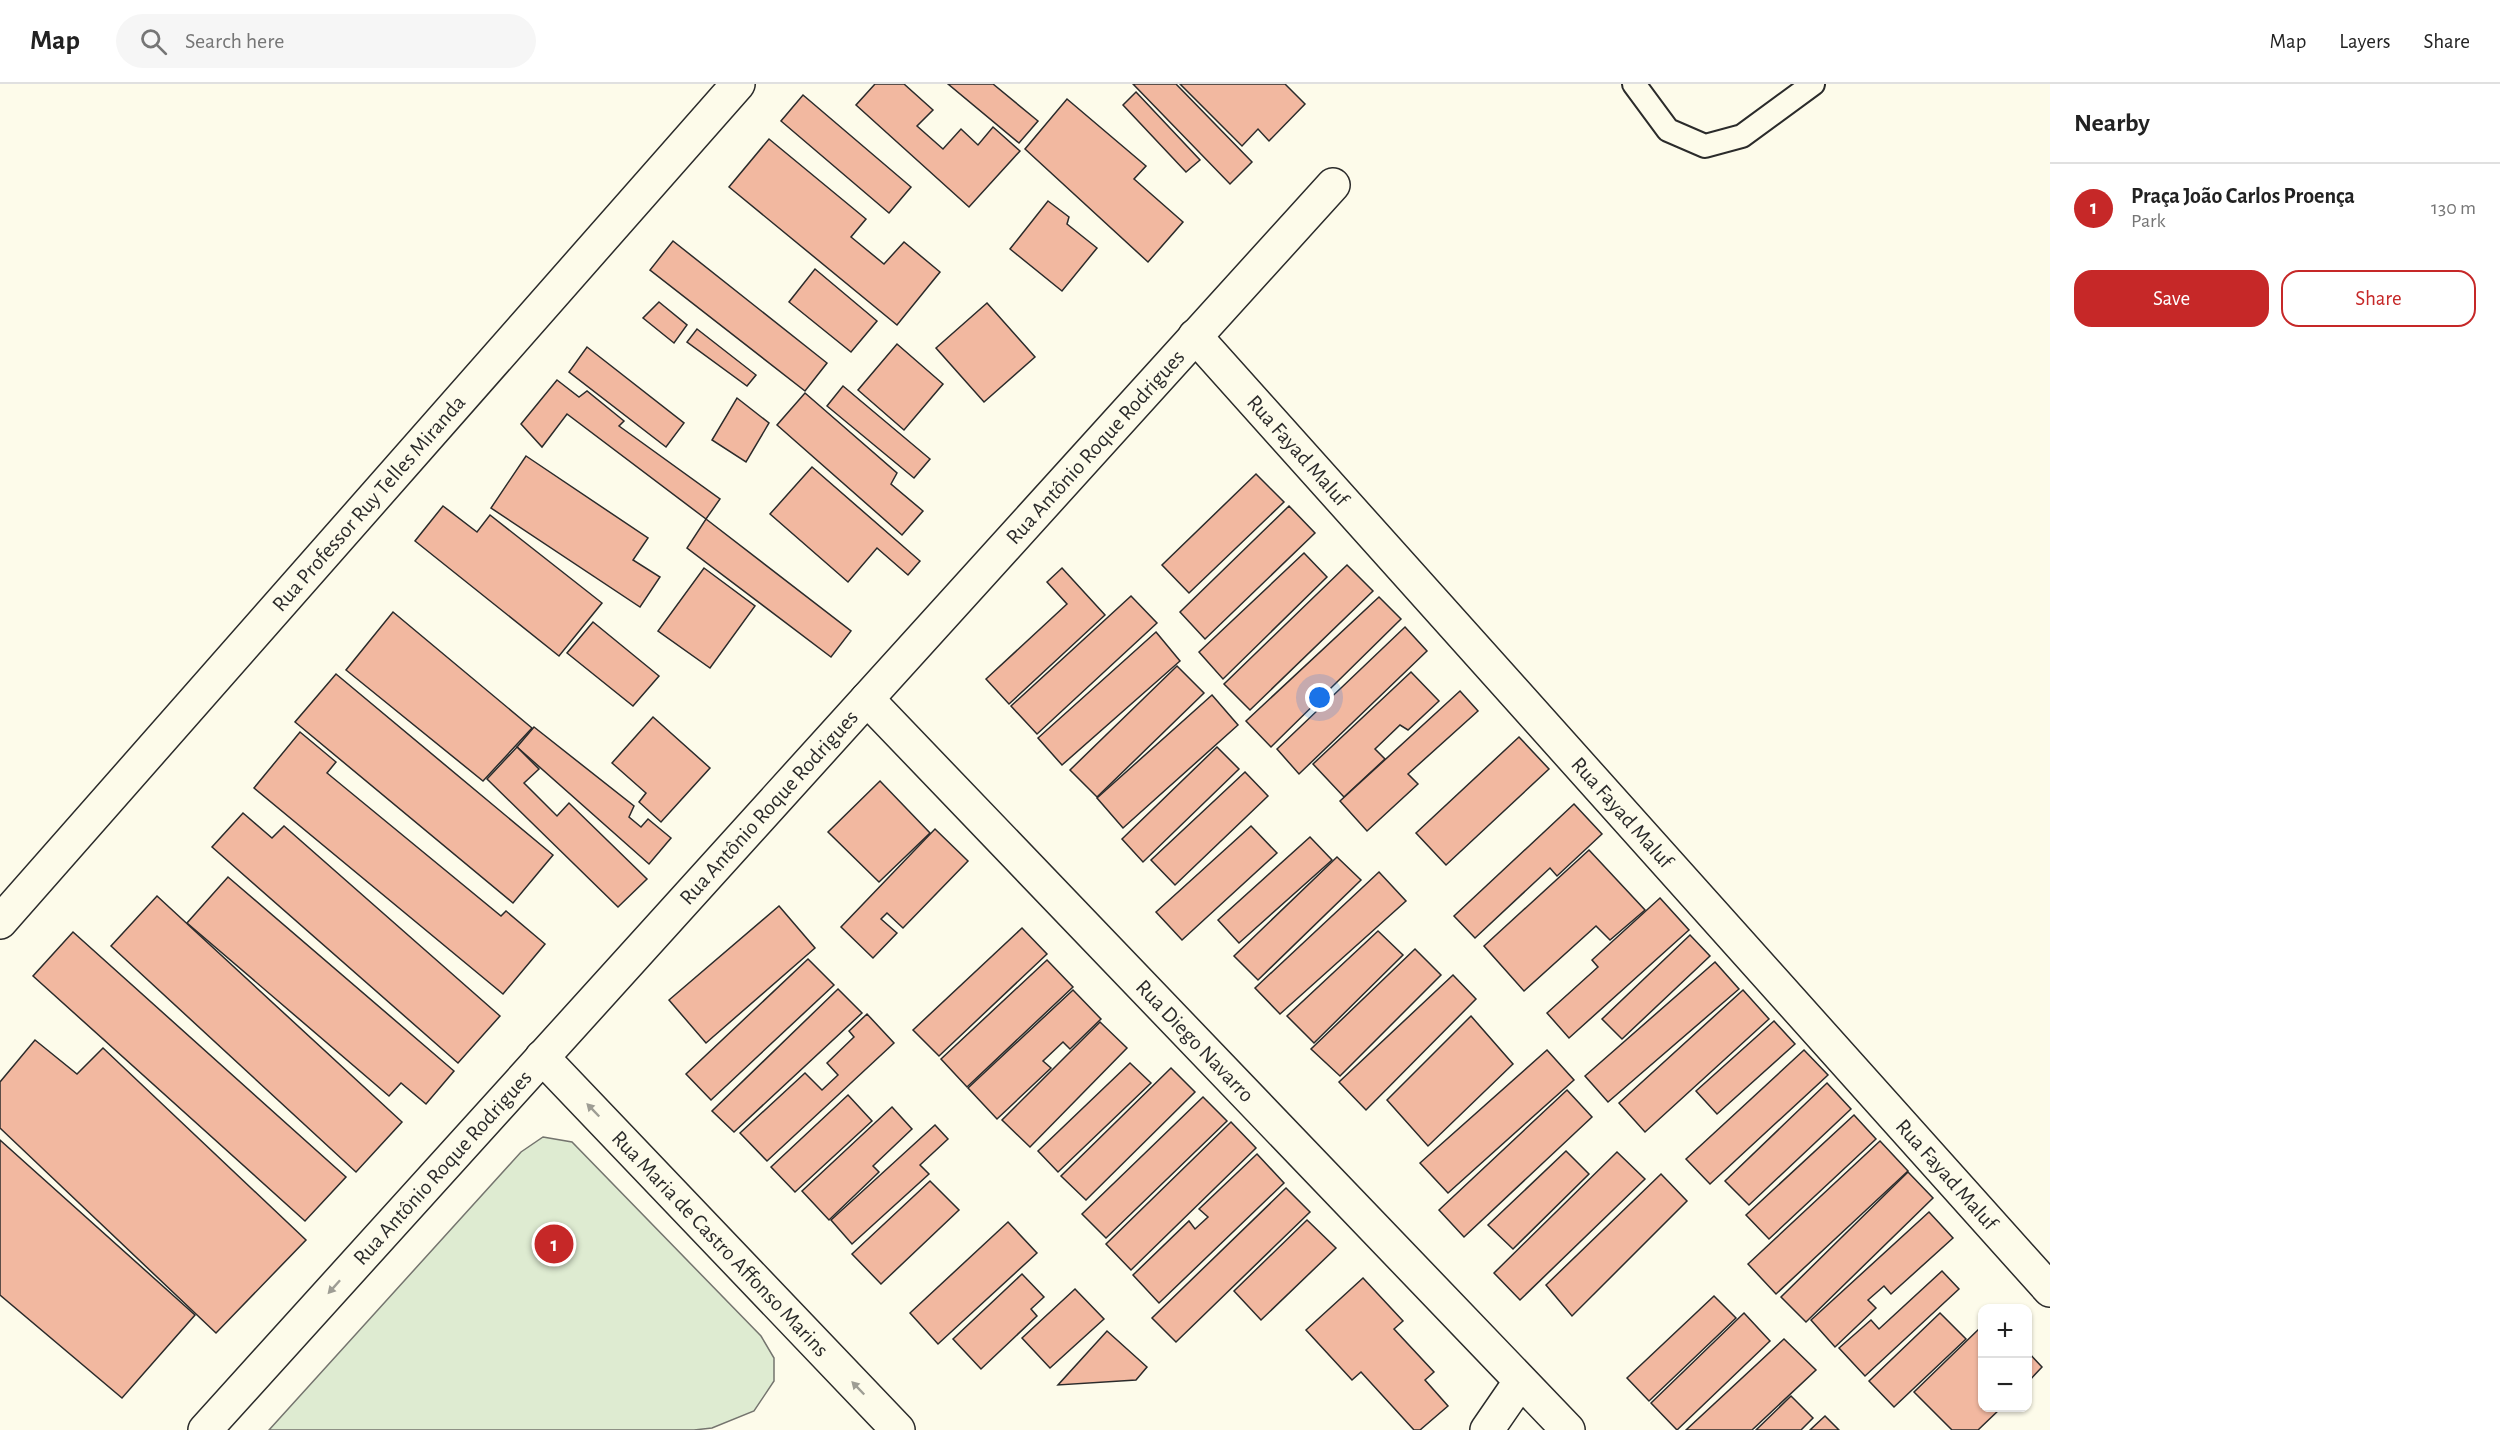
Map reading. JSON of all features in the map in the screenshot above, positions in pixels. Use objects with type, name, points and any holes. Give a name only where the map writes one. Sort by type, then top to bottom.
[{"type":"street","name":"Rua Professor Ruy Telles Miranda","points":[[0,922],[738,84]]},
{"type":"street","name":"Rua Antônio Roque Rodrigues","points":[[205,1430],[1333,185]]},
{"type":"street","name":"Rua Fayad Maluf","points":[[1196,336],[2050,1290]]},
{"type":"street","name":"Rua Diego Navarro","points":[[867,699],[1568,1430]]},
{"type":"street","name":"Rua Maria de Castro Affonso Marins","points":[[542,1057],[898,1430]]},
{"type":"street","points":[[1487,1430],[1520,1382]]},
{"type":"lane","points":[[1634,84],[1668,130],[1705,146],[1742,136],[1813,84]]},
{"type":"green space","points":[[543,1137],[572,1142],[761,1336],[774,1358],[774,1381],[754,1411],[712,1428],[694,1430],[269,1430],[521,1152]]},
{"type":"building","points":[[875,84],[904,84],[933,110],[917,126],[943,149],[961,129],[978,145],[993,127],[1020,151],[969,207],[856,105]]},
{"type":"building","points":[[948,84],[993,84],[1038,121],[1019,143]]},
{"type":"building","points":[[1133,84],[1176,84],[1252,162],[1230,184]]},
{"type":"building","points":[[1180,84],[1285,84],[1305,104],[1269,141],[1258,129],[1242,146]]},
{"type":"building","points":[[1136,92],[1200,160],[1186,172],[1123,105]]},
{"type":"building","points":[[803,95],[911,187],[889,213],[781,121]]},
{"type":"building","points":[[1067,99],[1146,166],[1134,179],[1183,222],[1148,262],[1025,149]]},
{"type":"building","points":[[769,139],[866,219],[851,237],[884,264],[904,242],[940,272],[897,325],[729,187]]},
{"type":"building","points":[[1048,201],[1069,217],[1067,224],[1097,248],[1062,291],[1010,249]]},
{"type":"building","points":[[673,241],[827,363],[805,391],[650,270]]},
{"type":"building","points":[[815,269],[877,321],[851,352],[789,302]]},
{"type":"building","points":[[659,302],[687,325],[674,343],[643,318]]},
{"type":"building","points":[[987,303],[1035,357],[984,402],[936,348]]},
{"type":"building","points":[[697,329],[756,375],[747,386],[687,342]]},
{"type":"building","points":[[897,344],[943,384],[904,430],[858,390]]},
{"type":"building","points":[[587,347],[684,423],[666,447],[569,372]]},
{"type":"building","points":[[557,380],[579,397],[587,391],[624,421],[619,426],[720,499],[706,519],[567,414],[542,447],[521,424]]},
{"type":"building","points":[[843,386],[930,459],[914,478],[827,406]]},
{"type":"building","points":[[805,393],[897,473],[891,484],[923,511],[902,535],[777,425]]},
{"type":"building","points":[[737,398],[769,423],[746,462],[712,440]]},
{"type":"building","points":[[526,456],[648,538],[633,560],[660,577],[640,607],[491,508]]},
{"type":"building","points":[[812,467],[920,561],[908,575],[877,548],[848,582],[770,514]]},
{"type":"building","points":[[1256,474],[1284,502],[1189,593],[1162,565]]},
{"type":"building","points":[[443,506],[477,532],[490,515],[602,603],[559,656],[415,541]]},
{"type":"building","points":[[1289,506],[1315,533],[1205,639],[1180,612]]},
{"type":"building","points":[[706,519],[851,631],[831,657],[687,548]]},
{"type":"building","points":[[1304,553],[1327,577],[1223,679],[1199,652]]},
{"type":"building","points":[[1347,565],[1373,591],[1250,710],[1224,684]]},
{"type":"building","points":[[704,568],[755,606],[710,668],[658,631]]},
{"type":"building","points":[[1062,568],[1105,615],[1009,704],[986,679],[1067,604],[1047,582]]},
{"type":"building","points":[[1131,596],[1157,623],[1037,734],[1011,706]]},
{"type":"building","points":[[1379,597],[1401,619],[1271,747],[1246,721]]},
{"type":"building","points":[[393,612],[532,728],[483,781],[346,670]]},
{"type":"building","points":[[593,622],[659,676],[633,706],[567,653]]},
{"type":"building","points":[[1405,627],[1427,651],[1299,774],[1277,749]]},
{"type":"building","points":[[1156,632],[1180,661],[1062,765],[1038,738]]},
{"type":"building","points":[[1177,666],[1204,693],[1097,797],[1070,770]]},
{"type":"building","points":[[1411,672],[1439,701],[1408,730],[1400,725],[1375,749],[1385,759],[1344,797],[1313,764]]},
{"type":"building","points":[[336,674],[553,855],[513,903],[295,722]]},
{"type":"building","points":[[1460,691],[1478,711],[1408,774],[1418,784],[1367,831],[1340,801]]},
{"type":"building","points":[[1212,695],[1238,725],[1123,828],[1097,798]]},
{"type":"building","points":[[653,717],[710,768],[661,822],[639,802],[646,793],[612,763]]},
{"type":"building","points":[[534,727],[634,806],[629,817],[641,827],[648,819],[671,838],[649,864],[517,747]]},
{"type":"building","points":[[300,732],[336,762],[327,773],[501,916],[506,911],[545,944],[503,994],[254,788]]},
{"type":"building","points":[[1519,737],[1549,769],[1446,865],[1416,833]]},
{"type":"building","points":[[517,747],[539,769],[524,783],[557,816],[569,803],[647,879],[618,907],[487,779]]},
{"type":"building","points":[[1217,747],[1239,769],[1143,862],[1122,839]]},
{"type":"building","points":[[1245,772],[1268,796],[1175,885],[1151,860]]},
{"type":"building","points":[[880,781],[930,833],[879,882],[828,832]]},
{"type":"building","points":[[1574,804],[1602,834],[1557,876],[1550,868],[1475,938],[1454,916]]},
{"type":"building","points":[[243,813],[272,838],[284,826],[500,1016],[458,1063],[212,847]]},
{"type":"building","points":[[1251,826],[1277,853],[1182,940],[1156,912]]},
{"type":"building","points":[[935,829],[968,861],[903,928],[887,913],[881,919],[897,933],[873,958],[841,927]]},
{"type":"building","points":[[1310,837],[1332,860],[1239,943],[1218,920]]},
{"type":"building","points":[[1589,850],[1645,910],[1610,940],[1596,926],[1524,991],[1484,946]]},
{"type":"building","points":[[1337,857],[1361,880],[1258,980],[1234,956]]},
{"type":"building","points":[[1379,872],[1406,901],[1280,1014],[1255,988]]},
{"type":"building","points":[[228,877],[454,1071],[426,1104],[401,1083],[389,1096],[187,923]]},
{"type":"building","points":[[157,896],[402,1122],[356,1172],[111,946]]},
{"type":"building","points":[[1660,898],[1689,930],[1569,1038],[1547,1013],[1598,967],[1592,960]]},
{"type":"building","points":[[779,906],[815,948],[706,1043],[669,1000]]},
{"type":"building","points":[[1022,928],[1047,954],[939,1056],[913,1030]]},
{"type":"building","points":[[1378,931],[1403,955],[1314,1043],[1287,1016]]},
{"type":"building","points":[[73,932],[346,1177],[305,1221],[33,976]]},
{"type":"building","points":[[1690,935],[1710,956],[1622,1039],[1602,1019]]},
{"type":"building","points":[[1415,949],[1441,975],[1340,1076],[1311,1049]]},
{"type":"building","points":[[808,959],[834,985],[711,1100],[686,1074]]},
{"type":"building","points":[[1047,960],[1073,987],[967,1087],[941,1059]]},
{"type":"building","points":[[1715,962],[1739,989],[1608,1102],[1585,1076]]},
{"type":"building","points":[[1453,975],[1476,999],[1366,1110],[1339,1082]]},
{"type":"building","points":[[838,989],[862,1013],[734,1132],[712,1111]]},
{"type":"building","points":[[1073,990],[1101,1019],[1070,1049],[1063,1042],[1043,1061],[1051,1068],[997,1119],[968,1088]]},
{"type":"building","points":[[1743,990],[1769,1019],[1645,1132],[1619,1103]]},
{"type":"building","points":[[867,1014],[894,1043],[767,1161],[740,1133],[805,1073],[822,1090],[838,1075],[827,1063],[854,1037],[849,1031]]},
{"type":"building","points":[[1471,1016],[1513,1064],[1428,1146],[1387,1100]]},
{"type":"building","points":[[1774,1021],[1795,1044],[1717,1114],[1696,1091]]},
{"type":"building","points":[[1100,1022],[1127,1048],[1030,1147],[1002,1120]]},
{"type":"building","points":[[35,1040],[77,1074],[103,1048],[306,1240],[216,1333],[0,1128],[0,1082]]},
{"type":"building","points":[[1547,1050],[1574,1080],[1448,1193],[1420,1163]]},
{"type":"building","points":[[1804,1050],[1828,1075],[1710,1184],[1686,1159]]},
{"type":"building","points":[[1130,1063],[1151,1083],[1058,1172],[1038,1151]]},
{"type":"building","points":[[1171,1068],[1195,1092],[1086,1200],[1061,1176]]},
{"type":"building","points":[[1827,1083],[1851,1109],[1749,1205],[1725,1181]]},
{"type":"building","points":[[1567,1090],[1592,1117],[1464,1237],[1439,1210]]},
{"type":"building","points":[[848,1095],[872,1121],[795,1192],[771,1167]]},
{"type":"building","points":[[1203,1097],[1227,1121],[1106,1238],[1082,1214]]},
{"type":"building","points":[[892,1107],[912,1129],[873,1166],[879,1172],[829,1220],[802,1191]]},
{"type":"building","points":[[1854,1115],[1876,1139],[1769,1239],[1746,1215]]},
{"type":"building","points":[[1231,1122],[1256,1148],[1131,1270],[1106,1244]]},
{"type":"building","points":[[935,1125],[948,1139],[920,1165],[929,1174],[852,1244],[831,1220]]},
{"type":"building","points":[[0,1140],[195,1315],[122,1398],[0,1295]]},
{"type":"building","points":[[1880,1141],[1908,1171],[1776,1294],[1748,1264]]},
{"type":"building","points":[[1566,1151],[1589,1174],[1513,1249],[1488,1225]]},
{"type":"building","points":[[1617,1152],[1645,1179],[1520,1300],[1494,1273]]},
{"type":"building","points":[[1257,1154],[1284,1183],[1159,1303],[1133,1275],[1189,1221],[1195,1229],[1208,1217],[1199,1209]]},
{"type":"building","points":[[1908,1172],[1933,1198],[1806,1322],[1781,1297]]},
{"type":"building","points":[[1661,1174],[1687,1201],[1572,1316],[1546,1285]]},
{"type":"building","points":[[930,1181],[959,1210],[881,1284],[852,1254]]},
{"type":"building","points":[[1286,1188],[1310,1212],[1176,1342],[1152,1318]]},
{"type":"building","points":[[1929,1212],[1953,1238],[1891,1294],[1884,1286],[1868,1300],[1876,1308],[1835,1347],[1811,1320]]},
{"type":"building","points":[[1307,1220],[1336,1248],[1261,1320],[1234,1291]]},
{"type":"building","points":[[1008,1222],[1037,1253],[938,1344],[910,1313]]},
{"type":"building","points":[[1942,1271],[1959,1289],[1865,1376],[1839,1348],[1871,1320],[1879,1329]]},
{"type":"building","points":[[1022,1274],[1044,1297],[1031,1309],[1037,1316],[981,1369],[953,1339]]},
{"type":"building","points":[[1363,1278],[1403,1321],[1394,1329],[1434,1372],[1425,1380],[1448,1406],[1420,1430],[1414,1430],[1361,1372],[1352,1380],[1306,1330]]},
{"type":"building","points":[[1075,1289],[1104,1319],[1050,1368],[1022,1338]]},
{"type":"building","points":[[1714,1296],[1736,1318],[1649,1401],[1627,1378]]},
{"type":"building","points":[[1744,1313],[1770,1341],[1677,1430],[1651,1403]]},
{"type":"building","points":[[1940,1313],[1966,1339],[1894,1407],[1869,1381]]},
{"type":"building","points":[[1978,1330],[1978,1412],[1997,1412],[1978,1430],[1952,1430],[1914,1392]]},
{"type":"building","points":[[1107,1331],[1147,1367],[1136,1380],[1058,1385]]},
{"type":"building","points":[[1784,1339],[1816,1370],[1752,1430],[1686,1430]]},
{"type":"building","points":[[2032,1356],[2042,1367],[2032,1378]]},
{"type":"building","points":[[1791,1396],[1813,1418],[1801,1430],[1756,1430]]},
{"type":"building","points":[[1825,1416],[1839,1430],[1810,1430]]},
{"type":"place","name":"Praça João Carlos Proença","points":[[554,1244]]}]
